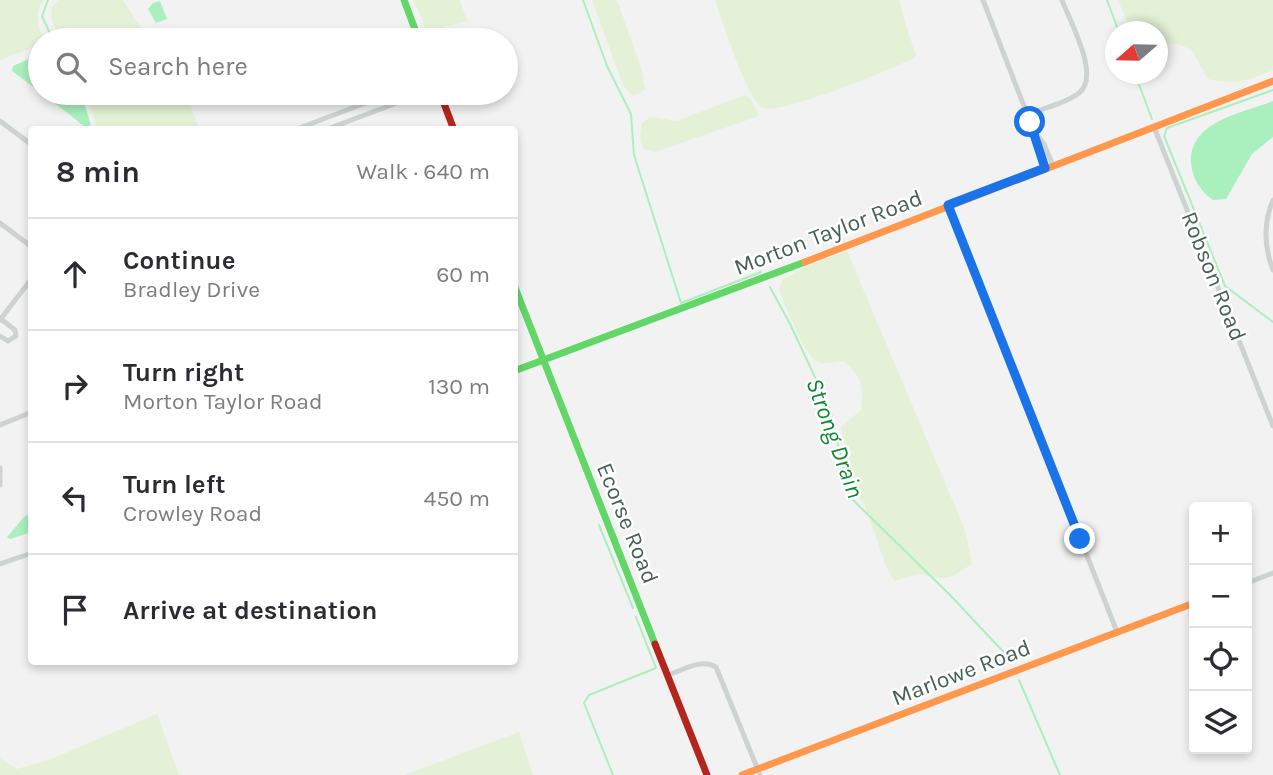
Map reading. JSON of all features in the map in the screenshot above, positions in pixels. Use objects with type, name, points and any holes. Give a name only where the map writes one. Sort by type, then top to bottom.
[{"type":"street","points":[[404,0],[414,28]]},
{"type":"street","points":[[983,0],[1034,132],[1044,144],[1049,167]]},
{"type":"street","points":[[1027,115],[1077,95],[1086,82],[1086,63],[1062,0]]},
{"type":"street","name":"Morton Taylor Road","points":[[518,369],[690,307],[1273,81]]},
{"type":"street","points":[[305,126],[360,105]]},
{"type":"street","points":[[336,126],[391,105]]},
{"type":"street","points":[[445,105],[452,126]]},
{"type":"street","points":[[0,121],[28,142]]},
{"type":"street","name":"Robson Road","points":[[1154,127],[1273,426]]},
{"type":"street","points":[[1273,200],[1265,231],[1273,270]]},
{"type":"street","points":[[948,205],[1117,632]]},
{"type":"street","points":[[0,223],[28,244]]},
{"type":"street","points":[[0,336],[8,341],[16,336],[14,329],[0,320],[28,283]]},
{"type":"street","name":"Ecorse Road","points":[[518,295],[707,775]]},
{"type":"street","points":[[0,425],[28,413]]},
{"type":"street","points":[[0,468],[0,485]]},
{"type":"street","points":[[0,565],[28,554]]},
{"type":"street","points":[[1252,581],[1273,573]]},
{"type":"street","name":"Marlowe Road","points":[[742,775],[759,772],[1189,605]]},
{"type":"street","points":[[668,675],[702,663],[716,667],[759,772]]},
{"type":"shaded area","points":[[0,0],[44,0],[38,15],[40,28],[28,28],[28,50],[0,60]]},
{"type":"shaded area","points":[[58,0],[123,0],[141,28],[55,28],[51,8]]},
{"type":"shaded area","points":[[414,0],[460,0],[467,21],[442,28],[425,28]]},
{"type":"shaded area","points":[[592,0],[616,0],[641,68],[645,90],[633,96],[623,85]]},
{"type":"shaded area","points":[[715,0],[900,0],[916,56],[813,98],[773,109],[763,108],[749,90],[742,75]]},
{"type":"shaded area","points":[[1118,0],[1273,0],[1273,70],[1241,81],[1208,79],[1191,49],[1168,44],[1168,21],[1127,21]]},
{"type":"shaded area","points":[[160,1],[167,19],[156,23],[148,9],[153,3]]},
{"type":"shaded area","points":[[28,59],[28,83],[12,71],[13,66]]},
{"type":"shaded area","points":[[744,95],[750,98],[759,114],[756,117],[655,152],[645,150],[641,143],[642,123],[650,117],[677,121]]},
{"type":"shaded area","points":[[1273,101],[1273,137],[1252,154],[1226,199],[1213,200],[1198,184],[1193,174],[1193,149],[1199,137],[1220,121]]},
{"type":"shaded area","points":[[57,105],[85,105],[91,125],[84,126]]},
{"type":"shaded area","points":[[90,105],[190,105],[199,126],[96,126]]},
{"type":"shaded area","points":[[847,251],[965,530],[972,564],[953,576],[941,578],[917,574],[894,581],[865,506],[854,491],[841,427],[861,410],[860,383],[844,361],[822,363],[811,357],[795,329],[779,291],[782,280],[807,266]]},
{"type":"shaded area","points":[[28,515],[28,533],[10,539],[7,537]]},
{"type":"shaded area","points":[[157,714],[179,775],[0,775],[0,758],[17,769],[49,760]]},
{"type":"shaded area","points":[[519,732],[533,775],[405,775]]},
{"type":"waterway","points":[[48,0],[42,16],[48,28]]},
{"type":"waterway","name":"Strong Drain","points":[[583,0],[607,66],[631,114],[634,155],[681,303],[761,272]]},
{"type":"waterway","points":[[1107,0],[1115,21]]},
{"type":"waterway","points":[[1139,84],[1152,119]]},
{"type":"waterway","points":[[1273,90],[1167,128],[1164,136],[1225,286],[1273,322]]},
{"type":"waterway","name":"Strong Drain","points":[[770,287],[830,409],[852,499],[949,594],[1012,661]]},
{"type":"waterway","points":[[599,525],[633,608]]},
{"type":"waterway","points":[[613,775],[584,703],[589,695],[656,668],[636,617]]},
{"type":"waterway","name":"Strong Drain","points":[[1019,680],[1060,775]]},
{"type":"traffic: fast","points":[[404,0],[414,28]]},
{"type":"traffic: fast","points":[[518,370],[805,262]]},
{"type":"traffic: fast","points":[[518,295],[655,644]]},
{"type":"traffic: slow","points":[[805,262],[1273,81]]},
{"type":"traffic: slow","points":[[742,775],[1189,605]]},
{"type":"traffic: jam","points":[[445,105],[452,126]]},
{"type":"traffic: jam","points":[[655,644],[707,775]]},
{"type":"route","points":[[1030,122],[1045,168],[948,205],[1080,539]]}]
